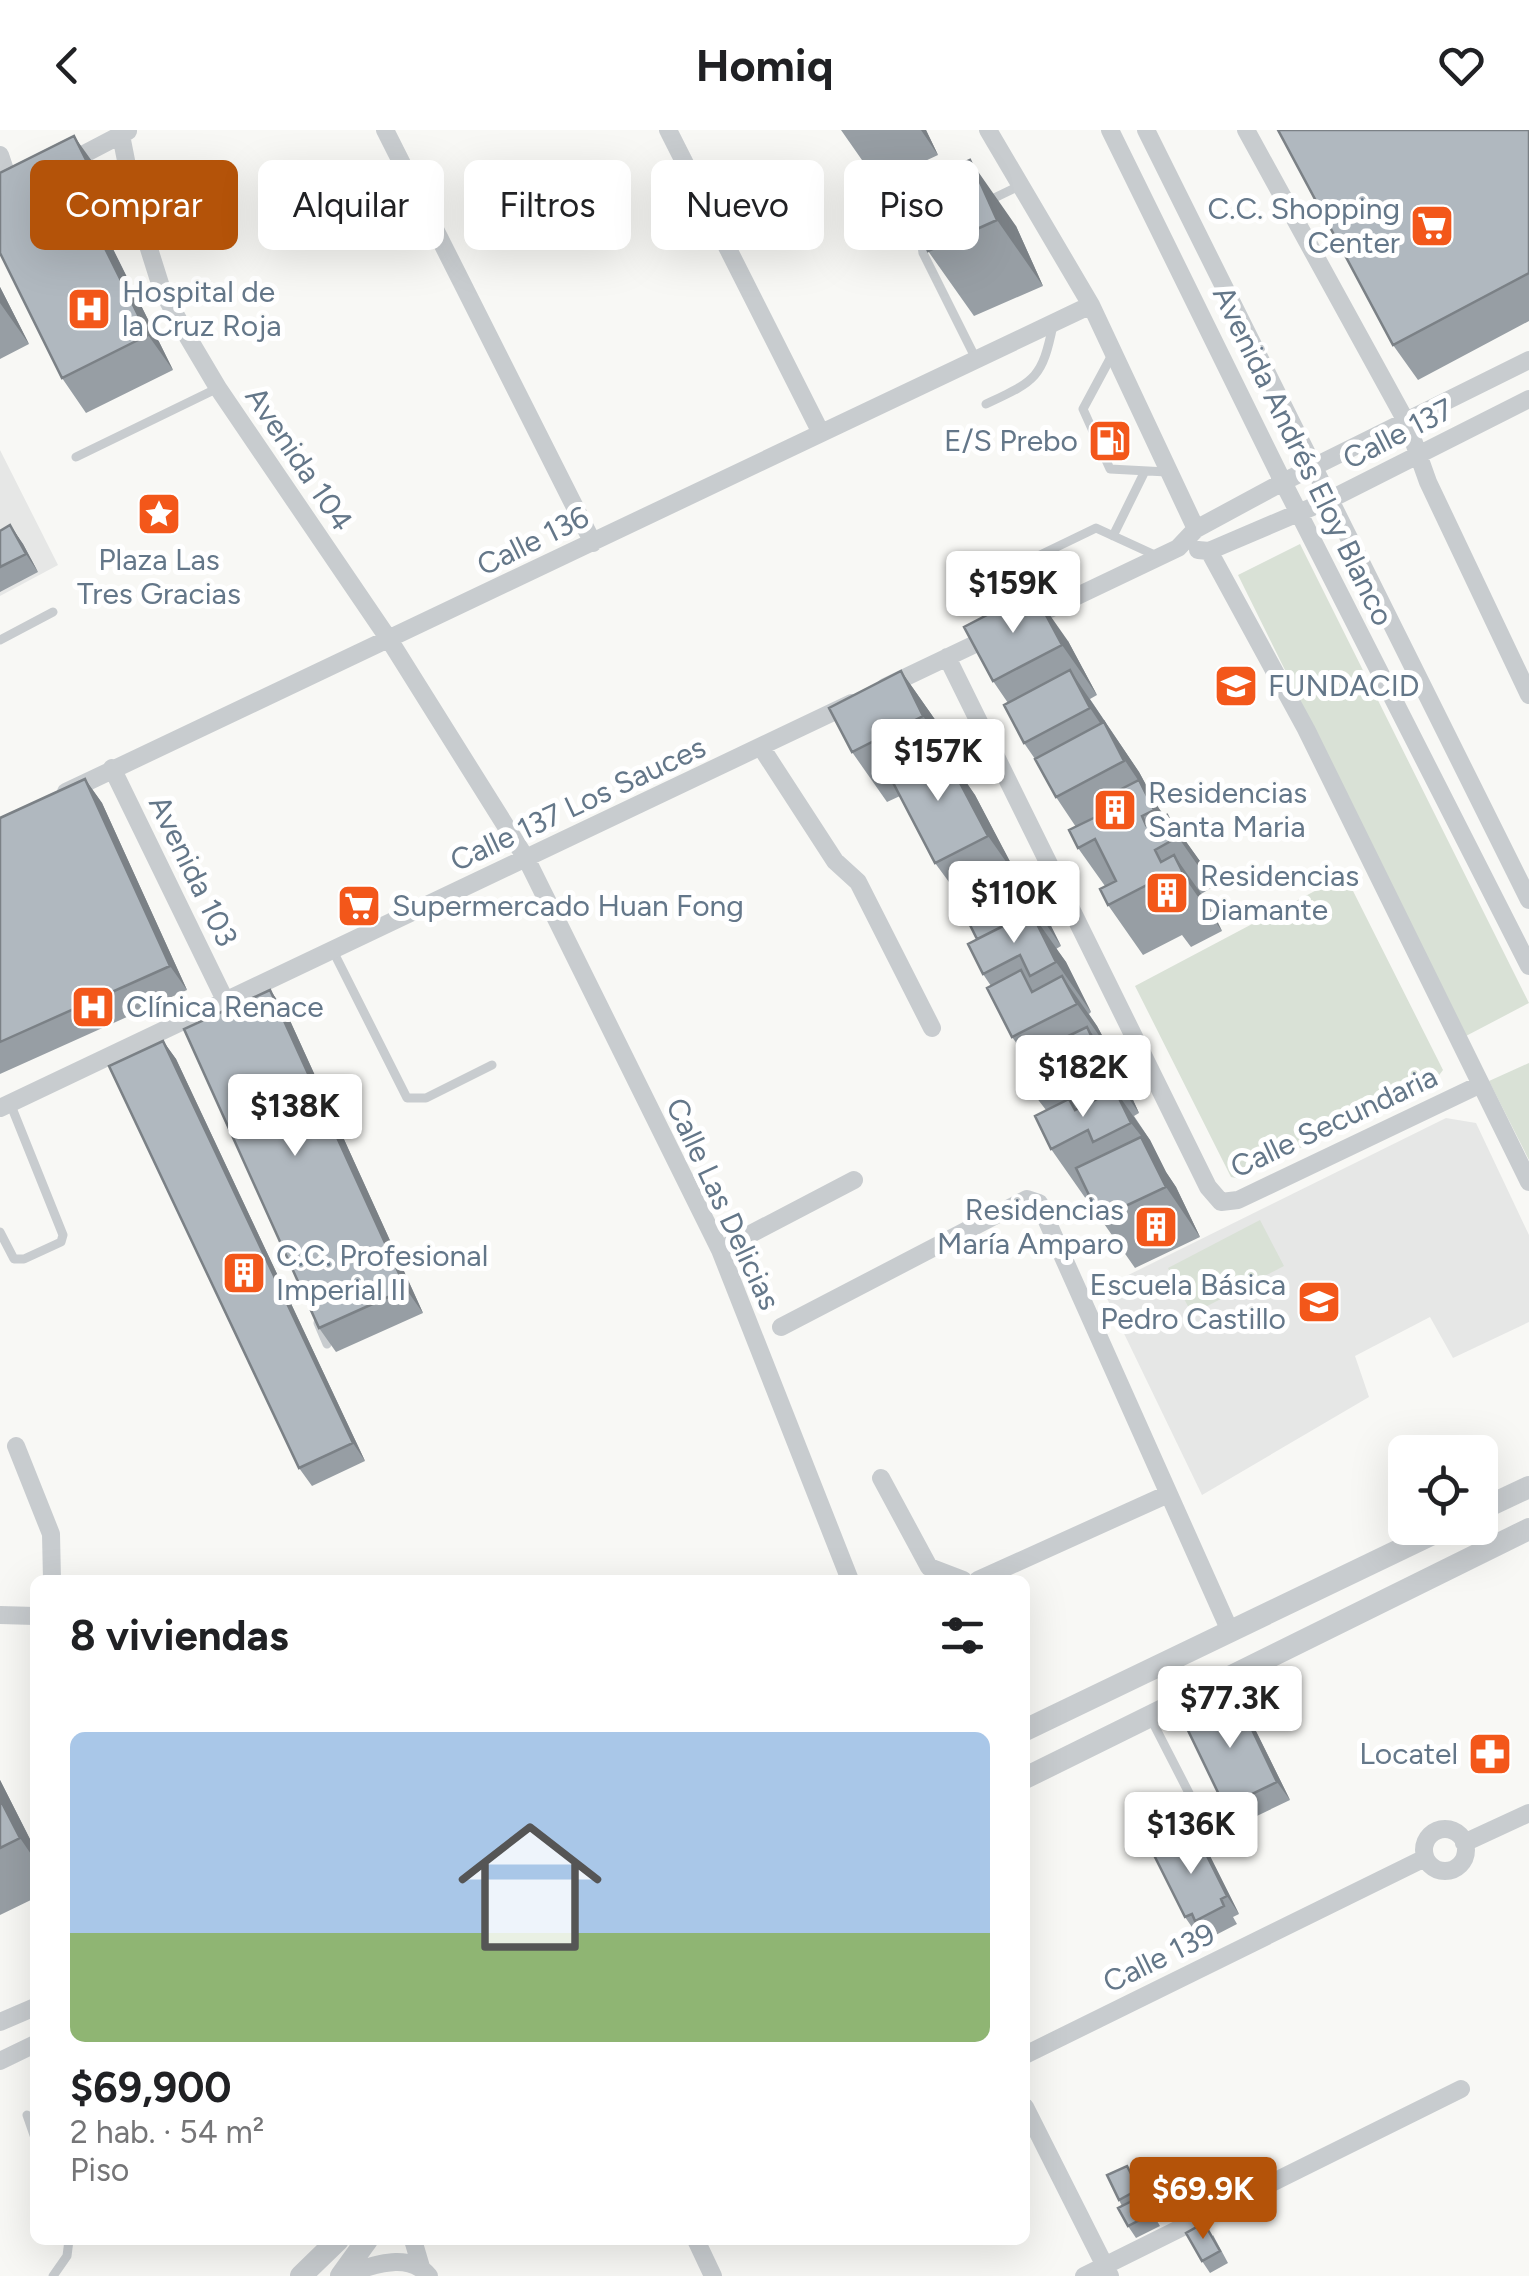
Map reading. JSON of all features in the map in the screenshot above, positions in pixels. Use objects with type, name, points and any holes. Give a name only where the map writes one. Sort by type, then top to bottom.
[{"type":"street","points":[[384,130],[592,543]]},
{"type":"street","points":[[668,130],[820,431]]},
{"type":"street","points":[[988,130],[1091,306],[1196,529]]},
{"type":"street","name":"Avenida Andrés Eloy Blanco","points":[[1110,130],[1282,482],[1529,966]]},
{"type":"street","name":"Avenida Andrés Eloy Blanco","points":[[1146,130],[1529,900]]},
{"type":"street","points":[[1246,130],[1408,423],[1418,454],[1529,695]]},
{"type":"street","points":[[0,155],[21,187],[124,132]]},
{"type":"street","name":"Avenida 104","points":[[124,132],[134,202],[162,290],[218,388],[390,641],[527,860]]},
{"type":"street","name":"Calle 136","points":[[48,801],[390,641],[820,431],[1091,306]]},
{"type":"street","points":[[1178,548],[1196,529],[1282,482],[1529,360]]},
{"type":"street","name":"Calle 137","points":[[1178,548],[1209,551],[1331,500],[1529,399]]},
{"type":"street","name":"Calle 137 Los Sauces","points":[[5,1106],[224,998],[527,860],[1178,548]]},
{"type":"street","points":[[1209,551],[1306,729],[1529,1182]]},
{"type":"street","name":"Calle Secundaria","points":[[947,657],[1208,1187],[1221,1202],[1238,1200],[1479,1085]]},
{"type":"street","points":[[760,747],[835,861],[858,882],[932,1028]]},
{"type":"street","name":"Avenida 103","points":[[112,768],[224,998]]},
{"type":"street","name":"Calle Las Delicias","points":[[527,860],[720,1250],[848,1575]]},
{"type":"street","points":[[720,1250],[854,1180]]},
{"type":"street","points":[[781,1327],[1027,1199],[1039,1203],[1230,1632]]},
{"type":"street","points":[[16,1446],[51,1534],[52,1575]]},
{"type":"street","points":[[881,1478],[929,1568],[949,1575]]},
{"type":"street","points":[[1498,1501],[1529,1486]]},
{"type":"street","points":[[989,1575],[1166,1495]]},
{"type":"street","points":[[1030,1776],[1529,1529]]},
{"type":"street","points":[[1030,1728],[1409,1545]]},
{"type":"street","points":[[0,1616],[30,1616]]},
{"type":"street","points":[[1464,1843],[1529,1813]]},
{"type":"street","points":[[1435,1832],[1455,1832],[1464,1843],[1461,1863],[1449,1871],[1435,1869],[1425,1858],[1425,1842],[1435,1832]]},
{"type":"street","name":"Calle 139","points":[[1030,2053],[1425,1858]]},
{"type":"street","points":[[0,2022],[30,2009]]},
{"type":"street","points":[[0,2061],[30,2046]]},
{"type":"street","points":[[1084,2276],[1108,2271],[1461,2089]]},
{"type":"street","points":[[1030,2117],[1108,2271]]},
{"type":"street","points":[[304,2274],[333,2245]]},
{"type":"street","points":[[342,2275],[364,2245]]},
{"type":"street","points":[[414,2245],[425,2272]]},
{"type":"street","points":[[698,2245],[714,2276]]},
{"type":"street","points":[[342,2275],[394,2260],[425,2272]]},
{"type":"lane","points":[[979,206],[1022,184]]},
{"type":"lane","points":[[923,250],[976,359]]},
{"type":"lane","points":[[986,404],[1028,384],[1042,370],[1054,322]]},
{"type":"lane","points":[[1113,353],[1084,410],[1111,470],[1169,472]]},
{"type":"lane","points":[[76,457],[218,388]]},
{"type":"lane","points":[[1113,536],[1144,471]]},
{"type":"lane","points":[[1034,617],[1036,557],[1096,528],[1160,557]]},
{"type":"lane","points":[[0,640],[53,612]]},
{"type":"lane","points":[[332,949],[407,1098],[426,1098],[492,1066]]},
{"type":"lane","points":[[181,1019],[189,1037]]},
{"type":"lane","points":[[0,1232],[8,1253],[24,1259],[61,1242],[63,1235],[5,1106]]},
{"type":"lane","points":[[311,1308],[327,1344]]},
{"type":"lane","points":[[1149,1717],[1210,1834]]},
{"type":"lane","points":[[27,2115],[30,2124]]},
{"type":"lane","points":[[53,2276],[68,2256],[69,2245]]},
{"type":"shaded area","points":[[0,450],[58,565],[0,596]]},
{"type":"shaded area","points":[[1300,544],[1529,1003],[1466,1036],[1238,575]]},
{"type":"shaded area","points":[[1345,875],[1443,1070],[1437,1078],[1240,1179],[1231,1177],[1135,986]]},
{"type":"shaded area","points":[[1529,1063],[1529,1160],[1489,1081]]},
{"type":"shaded area","name":"Escuela Básica Pedro Castillo","points":[[1446,1118],[1476,1123],[1529,1235],[1529,1322],[1453,1358],[1430,1317],[1355,1356],[1369,1397],[1202,1495],[1102,1288]]},
{"type":"shaded area","points":[[1260,1220],[1284,1266],[1192,1314],[1168,1268]]},
{"type":"building","name":"C.C. Shopping Center","points":[[1278,130],[1529,130],[1529,273],[1393,345]]},
{"type":"building","points":[[74,136],[86,160],[30,160],[30,250],[106,250],[148,335],[62,378],[0,253],[0,173]]},
{"type":"building","points":[[979,180],[997,220],[979,228]]},
{"type":"building","points":[[10,525],[26,554],[0,567],[0,531]]},
{"type":"building","points":[[1033,591],[1062,645],[993,681],[964,627]]},
{"type":"building","points":[[1070,670],[1090,708],[1024,743],[1004,705]]},
{"type":"building","points":[[901,671],[923,716],[852,752],[829,708]]},
{"type":"building","points":[[1104,722],[1124,761],[1056,797],[1035,759]]},
{"type":"building","points":[[940,745],[988,836],[935,863],[888,773]]},
{"type":"building","points":[[85,779],[170,966],[0,1042],[0,818]]},
{"type":"building","points":[[1139,780],[1154,810],[1142,816],[1146,825],[1167,815],[1178,837],[1155,850],[1161,862],[1174,855],[1187,881],[1156,897],[1149,884],[1108,905],[1100,889],[1116,881],[1095,839],[1078,848],[1069,830],[1110,810],[1104,798]]},
{"type":"building","points":[[1015,869],[1037,911],[977,939],[957,899]]},
{"type":"building","points":[[1031,912],[1056,962],[1030,976],[1020,955],[983,974],[968,944]]},
{"type":"building","points":[[1021,970],[1032,992],[1062,976],[1077,1004],[1012,1037],[987,988]]},
{"type":"building","points":[[270,990],[406,1289],[319,1328],[184,1029]]},
{"type":"building","points":[[1087,1027],[1104,1063],[1036,1097],[1018,1060]]},
{"type":"building","name":"C.C. Profesional Imperial II","points":[[163,1041],[353,1443],[299,1468],[109,1066]]},
{"type":"building","points":[[1115,1090],[1131,1123],[1093,1142],[1088,1130],[1051,1149],[1035,1116],[1069,1099],[1075,1110]]},
{"type":"building","points":[[1141,1137],[1166,1187],[1100,1218],[1076,1168]]},
{"type":"building","points":[[1235,1694],[1277,1782],[1225,1807],[1183,1720]]},
{"type":"building","points":[[0,1799],[20,1838],[0,1848]]},
{"type":"building","points":[[1195,1832],[1227,1896],[1221,1899],[1224,1906],[1195,1921],[1192,1914],[1185,1917],[1153,1853]]},
{"type":"building","points":[[1127,2166],[1139,2189],[1119,2200],[1107,2175]]},
{"type":"building","points":[[1142,2196],[1151,2214],[1128,2226],[1118,2208]]},
{"type":"building","points":[[1204,2223],[1220,2251],[1202,2261],[1186,2233]]},
{"type":"place","name":"C.C. Shopping Center","points":[[1432,226]]},
{"type":"place","name":"Hospital de la Cruz Roja","points":[[89,309]]},
{"type":"place","name":"E/S Prebo","points":[[1110,441]]},
{"type":"place","name":"Plaza Las Tres Gracias","points":[[159,514]]},
{"type":"place","name":"FUNDACID","points":[[1236,686]]},
{"type":"place","name":"Residencias Santa Maria","points":[[1115,810]]},
{"type":"place","name":"Residencias Diamante","points":[[1167,893]]},
{"type":"place","name":"Supermercado Huan Fong","points":[[359,906]]},
{"type":"place","name":"Clínica Renace","points":[[93,1007]]},
{"type":"place","name":"Residencias María Amparo","points":[[1156,1227]]},
{"type":"place","name":"C.C. Profesional Imperial II","points":[[244,1273]]},
{"type":"place","name":"Escuela Básica Pedro Castillo","points":[[1319,1302]]},
{"type":"place","name":"Locatel","points":[[1490,1754]]}]
